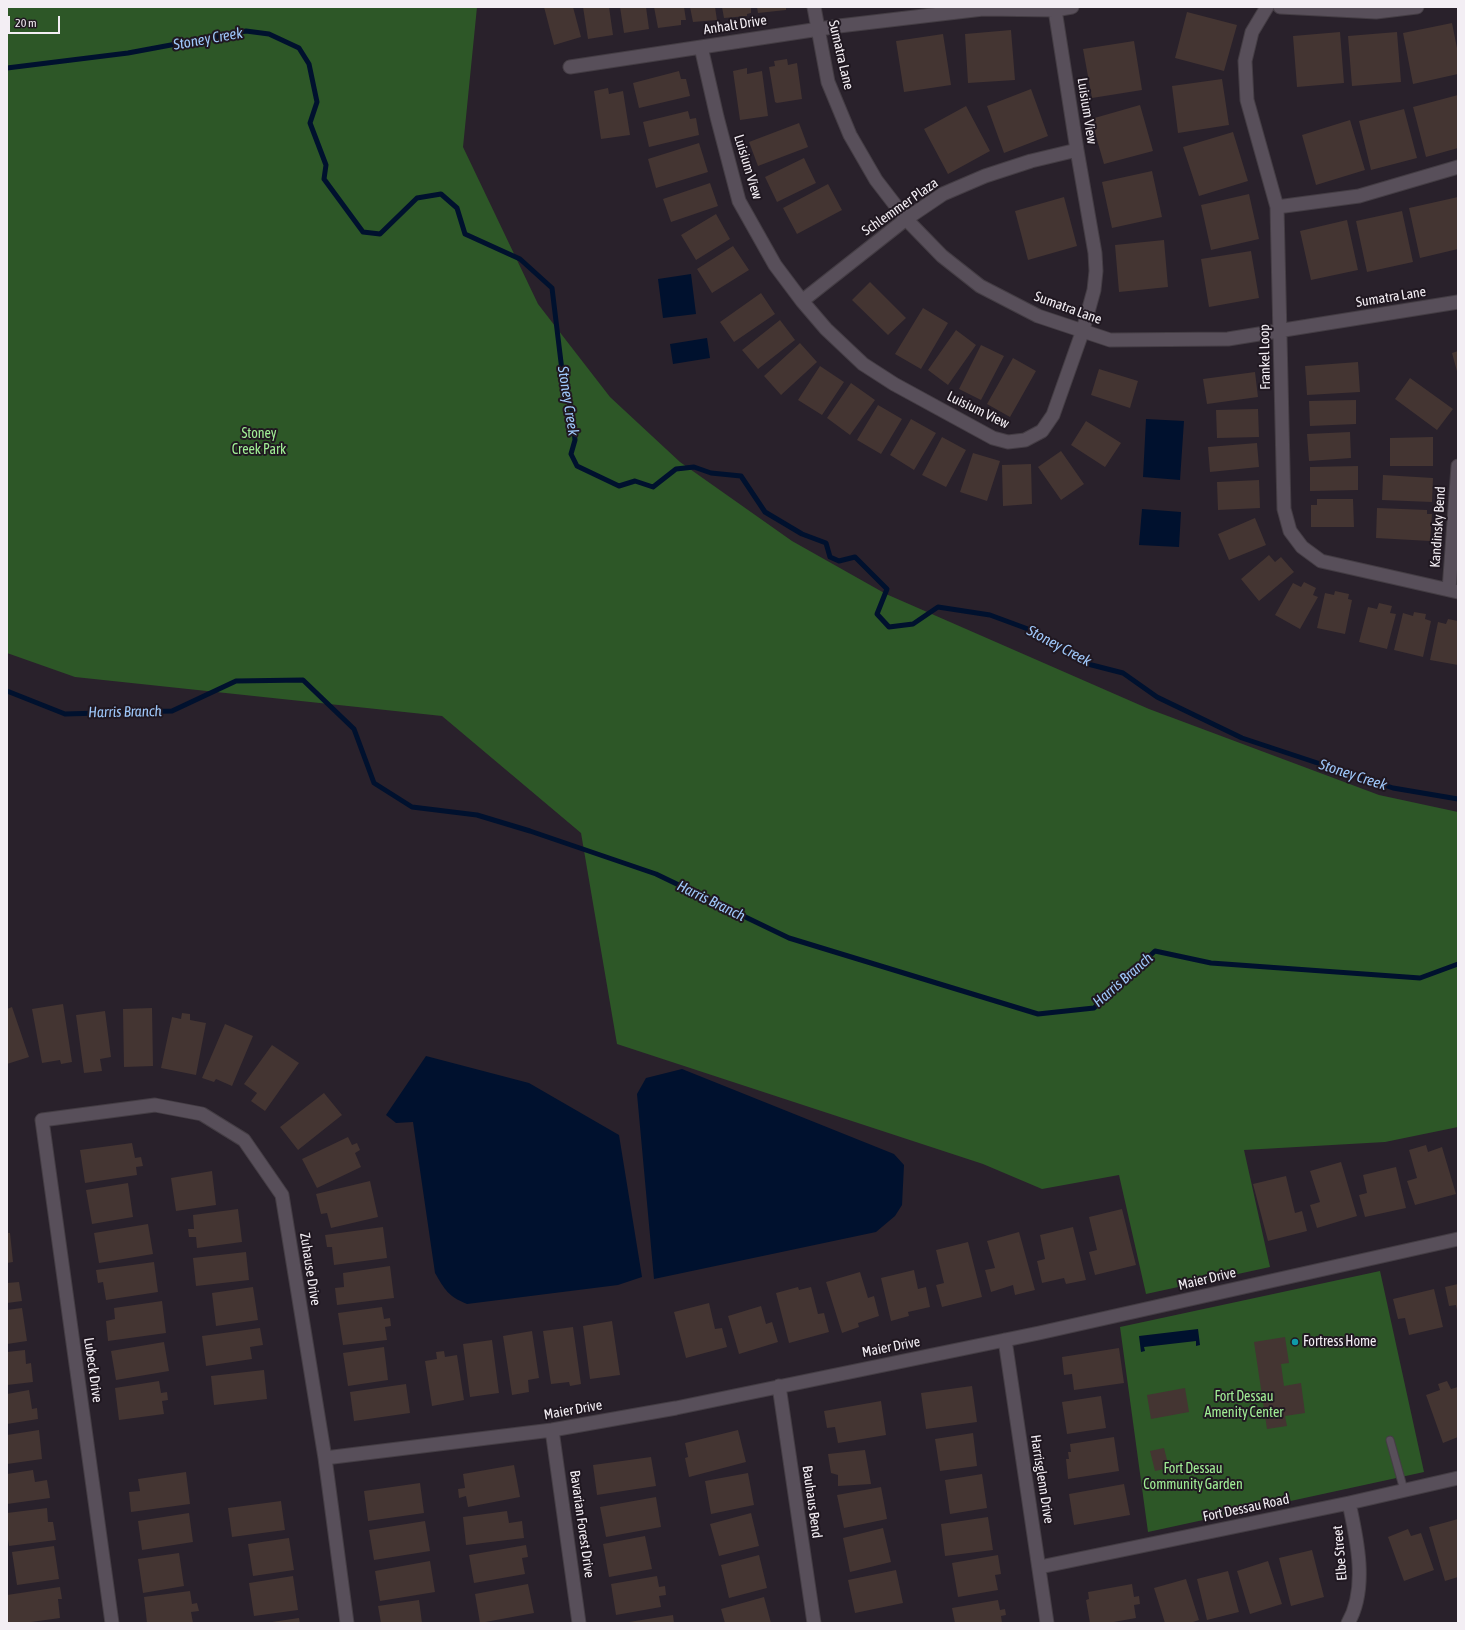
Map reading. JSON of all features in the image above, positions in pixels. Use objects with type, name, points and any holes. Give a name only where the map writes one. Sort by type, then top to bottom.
[{"type":"street","name":"Sumatra Lane","points":[[814,7],[828,82],[850,135],[876,180],[906,219],[942,256],[980,286],[1038,316],[1110,340],[1228,339],[1458,302]]},
{"type":"street","name":"Anhalt Drive","points":[[570,68],[818,29],[983,9],[1055,10],[1072,7]]},
{"type":"street","name":"Frankel Loop","points":[[1267,7],[1252,32],[1245,61],[1247,100],[1277,207],[1284,509],[1290,531],[1302,547],[1321,561],[1454,591]]},
{"type":"street","points":[[1280,7],[1376,12],[1417,7]]},
{"type":"street","name":"Luisium View","points":[[701,47],[717,117],[739,201],[775,264],[802,301],[826,330],[864,364],[894,384],[987,434],[1008,442],[1025,440],[1042,431],[1053,415],[1083,330],[1094,290],[1095,253],[1055,10]]},
{"type":"street","name":"Schlemmer Plaza","points":[[802,301],[906,219],[943,194],[985,176],[1031,161],[1077,150]]},
{"type":"street","points":[[1277,207],[1360,196],[1458,167]]},
{"type":"street","name":"Kandinsky Bend","points":[[1454,591],[1458,466]]},
{"type":"street","name":"Zuhause Drive","points":[[42,1120],[155,1105],[202,1114],[244,1140],[282,1196],[324,1458],[347,1623]]},
{"type":"street","name":"Lubeck Drive","points":[[42,1120],[112,1623]]},
{"type":"street","name":"Maier Drive","points":[[324,1458],[552,1430],[676,1408],[1005,1340],[1458,1239]]},
{"type":"street","name":"Harrisglenn Drive","points":[[1005,1340],[1047,1623]]},
{"type":"street","name":"Bauhaus Bend","points":[[779,1386],[814,1623]]},
{"type":"street","name":"Bavarian Forest Drive","points":[[552,1430],[579,1623]]},
{"type":"street","name":"Fort Dessau Road","points":[[1040,1568],[1349,1503],[1458,1478]]},
{"type":"street","name":"Elbe Street","points":[[1348,1623],[1352,1616],[1360,1580],[1356,1534],[1349,1503]]},
{"type":"lane","points":[[1390,1440],[1404,1490]]},
{"type":"green space","name":"Stoney Creek Park","points":[[7,7],[477,7],[463,147],[538,304],[610,397],[680,462],[792,541],[886,594],[1149,709],[1379,795],[1458,812],[1458,1127],[1385,1142],[1244,1150],[1270,1267],[1146,1294],[1119,1175],[1042,1189],[983,1164],[617,1044],[581,833],[442,716],[75,677],[7,653]]},
{"type":"green space","name":"Fort Dessau Amenity Center","points":[[1380,1271],[1424,1472],[1148,1532],[1120,1327]]},
{"type":"water","points":[[691,274],[696,314],[663,318],[658,279]]},
{"type":"water","points":[[707,338],[710,358],[673,364],[670,344]]},
{"type":"water","points":[[1146,419],[1184,421],[1180,480],[1143,477]]},
{"type":"water","points":[[1142,509],[1181,512],[1179,547],[1139,545]]},
{"type":"water","points":[[426,1056],[529,1083],[619,1135],[642,1277],[618,1285],[467,1304],[455,1298],[448,1292],[435,1273],[413,1122],[396,1123],[386,1115]]},
{"type":"water","points":[[682,1069],[894,1154],[904,1165],[902,1205],[895,1216],[876,1232],[654,1279],[637,1094],[646,1078]]},
{"type":"water","points":[[1198,1329],[1200,1345],[1196,1346],[1196,1341],[1144,1347],[1145,1351],[1141,1352],[1139,1336]]},
{"type":"building","points":[[544,7],[573,7],[581,37],[554,45]]},
{"type":"building","points":[[583,7],[609,7],[613,35],[588,39]]},
{"type":"building","points":[[620,7],[646,7],[649,29],[624,33]]},
{"type":"building","points":[[654,7],[684,7],[686,20],[681,20],[681,25],[658,28]]},
{"type":"building","points":[[690,7],[715,7],[717,20],[693,22]]},
{"type":"building","points":[[722,7],[751,7],[751,13],[747,14],[747,16],[724,18]]},
{"type":"building","points":[[757,7],[786,7],[786,10],[758,13]]},
{"type":"building","points":[[1187,12],[1237,25],[1224,71],[1175,58]]},
{"type":"building","points":[[1452,23],[1458,53],[1458,74],[1413,84],[1403,33]]},
{"type":"building","points":[[1011,30],[1015,80],[968,83],[965,34]]},
{"type":"building","points":[[1340,32],[1344,83],[1297,87],[1293,36]]},
{"type":"building","points":[[1397,32],[1401,82],[1352,86],[1348,36]]},
{"type":"building","points":[[943,34],[951,85],[904,92],[896,41]]},
{"type":"building","points":[[1134,41],[1142,90],[1092,98],[1083,49]]},
{"type":"building","points":[[787,59],[788,65],[797,63],[802,99],[777,103],[775,102],[769,67],[775,66],[774,61]]},
{"type":"building","points":[[747,68],[747,74],[762,71],[768,116],[740,120],[733,71]]},
{"type":"building","points":[[679,71],[681,79],[686,79],[690,96],[639,108],[633,83]]},
{"type":"building","points":[[1222,79],[1229,125],[1178,133],[1172,86]]},
{"type":"building","points":[[608,88],[609,94],[623,91],[630,135],[601,139],[594,91]]},
{"type":"building","points":[[1031,89],[1048,136],[1004,153],[987,106]]},
{"type":"building","points":[[1458,95],[1458,148],[1426,157],[1413,107]]},
{"type":"building","points":[[1140,105],[1153,151],[1104,164],[1091,119]]},
{"type":"building","points":[[966,106],[990,151],[948,174],[924,129]]},
{"type":"building","points":[[1404,109],[1417,158],[1371,170],[1359,121]]},
{"type":"building","points":[[688,111],[690,119],[696,118],[699,135],[649,147],[643,122]]},
{"type":"building","points":[[1350,120],[1365,170],[1316,185],[1302,135]]},
{"type":"building","points":[[799,123],[808,147],[758,166],[749,142]]},
{"type":"building","points":[[1233,132],[1248,181],[1199,196],[1183,147]]},
{"type":"building","points":[[699,143],[708,172],[656,188],[648,159]]},
{"type":"building","points":[[804,158],[816,183],[777,202],[765,177]]},
{"type":"building","points":[[1152,171],[1162,217],[1112,228],[1102,182]]},
{"type":"building","points":[[710,183],[718,206],[671,222],[663,199]]},
{"type":"building","points":[[828,184],[842,210],[797,234],[783,208]]},
{"type":"building","points":[[1249,194],[1259,239],[1211,250],[1201,205]]},
{"type":"building","points":[[1064,197],[1077,246],[1028,260],[1015,211]]},
{"type":"building","points":[[1458,197],[1458,249],[1420,258],[1409,208]]},
{"type":"building","points":[[1402,211],[1413,262],[1367,272],[1356,221]]},
{"type":"building","points":[[716,214],[730,239],[696,260],[681,235]]},
{"type":"building","points":[[1347,220],[1358,270],[1311,280],[1300,231]]},
{"type":"building","points":[[1164,240],[1168,287],[1119,292],[1115,245]]},
{"type":"building","points":[[733,246],[749,270],[712,293],[697,269]]},
{"type":"building","points":[[1251,251],[1259,298],[1209,307],[1201,259]]},
{"type":"building","points":[[870,282],[906,318],[888,335],[852,300]]},
{"type":"building","points":[[761,293],[775,314],[734,342],[720,322]]},
{"type":"building","points":[[923,308],[948,323],[921,369],[895,354]]},
{"type":"building","points":[[780,320],[795,340],[758,369],[742,350]]},
{"type":"building","points":[[956,330],[976,345],[948,385],[928,370]]},
{"type":"building","points":[[800,343],[817,362],[781,395],[764,376]]},
{"type":"building","points":[[981,345],[1004,356],[981,400],[959,389]]},
{"type":"building","points":[[1458,351],[1458,375],[1452,353]]},
{"type":"building","points":[[1013,358],[1036,371],[1010,417],[987,404]]},
{"type":"building","points":[[1358,362],[1360,392],[1307,395],[1305,366]]},
{"type":"building","points":[[820,366],[844,382],[822,415],[798,400]]},
{"type":"building","points":[[1099,369],[1138,381],[1130,408],[1091,395]]},
{"type":"building","points":[[1255,372],[1258,397],[1207,404],[1203,379]]},
{"type":"building","points":[[1410,378],[1453,409],[1437,430],[1395,399]]},
{"type":"building","points":[[851,383],[875,400],[850,435],[827,418]]},
{"type":"building","points":[[1356,400],[1356,424],[1310,426],[1309,401]]},
{"type":"building","points":[[878,405],[902,419],[881,454],[857,440]]},
{"type":"building","points":[[1258,409],[1259,437],[1217,438],[1216,410]]},
{"type":"building","points":[[911,419],[936,433],[914,470],[890,455]]},
{"type":"building","points":[[1086,421],[1121,443],[1105,467],[1071,445]]},
{"type":"building","points":[[1350,432],[1351,458],[1309,461],[1307,434]]},
{"type":"building","points":[[942,437],[966,450],[946,487],[922,475]]},
{"type":"building","points":[[1433,437],[1433,466],[1390,466],[1390,438]]},
{"type":"building","points":[[1257,443],[1259,467],[1210,472],[1208,447]]},
{"type":"building","points":[[1061,451],[1084,484],[1061,500],[1038,467]]},
{"type":"building","points":[[973,453],[1000,461],[987,501],[960,492]]},
{"type":"building","points":[[1031,464],[1032,504],[1003,506],[1002,465]]},
{"type":"building","points":[[1358,466],[1358,490],[1310,491],[1310,467]]},
{"type":"building","points":[[1383,475],[1433,478],[1432,502],[1382,500]]},
{"type":"building","points":[[1259,480],[1260,508],[1218,510],[1217,482]]},
{"type":"building","points":[[1317,499],[1353,499],[1354,527],[1311,527],[1311,505],[1317,505]]},
{"type":"building","points":[[1377,508],[1427,510],[1427,514],[1432,514],[1430,541],[1376,538]]},
{"type":"building","points":[[1255,518],[1266,545],[1229,560],[1218,534]]},
{"type":"building","points":[[1269,555],[1275,562],[1281,557],[1294,572],[1259,601],[1241,579]]},
{"type":"building","points":[[1304,582],[1316,588],[1313,595],[1318,597],[1300,629],[1275,615],[1293,583],[1301,587]]},
{"type":"building","points":[[1335,591],[1349,594],[1348,599],[1352,600],[1345,634],[1317,628],[1325,593],[1334,595]]},
{"type":"building","points":[[1379,603],[1392,606],[1390,613],[1396,614],[1387,649],[1359,642],[1368,607],[1377,609]]},
{"type":"building","points":[[1414,612],[1426,614],[1425,619],[1431,621],[1423,657],[1394,650],[1403,613],[1413,616]]},
{"type":"building","points":[[1448,619],[1458,621],[1458,665],[1430,660],[1438,622],[1446,624]]},
{"type":"building","points":[[63,1004],[72,1062],[61,1064],[60,1060],[42,1063],[32,1009]]},
{"type":"building","points":[[12,1007],[29,1057],[7,1064],[7,1009]]},
{"type":"building","points":[[152,1008],[153,1066],[124,1067],[123,1009]]},
{"type":"building","points":[[105,1011],[111,1057],[100,1059],[102,1071],[84,1073],[76,1015]]},
{"type":"building","points":[[182,1013],[190,1014],[190,1020],[206,1023],[196,1075],[161,1068],[172,1017],[181,1019]]},
{"type":"building","points":[[225,1024],[253,1036],[232,1086],[216,1079],[214,1082],[202,1078]]},
{"type":"building","points":[[272,1045],[299,1063],[265,1111],[251,1101],[257,1093],[244,1084]]},
{"type":"building","points":[[324,1093],[342,1115],[298,1150],[280,1127]]},
{"type":"building","points":[[348,1137],[352,1145],[357,1143],[360,1150],[355,1153],[361,1167],[317,1188],[302,1159]]},
{"type":"building","points":[[132,1143],[135,1158],[141,1157],[143,1166],[136,1167],[137,1175],[85,1183],[80,1150]]},
{"type":"building","points":[[1426,1145],[1428,1152],[1442,1147],[1456,1194],[1415,1205],[1407,1181],[1417,1178],[1409,1150]]},
{"type":"building","points":[[1341,1162],[1357,1216],[1317,1228],[1310,1205],[1320,1202],[1310,1171]]},
{"type":"building","points":[[1396,1167],[1406,1208],[1365,1217],[1359,1195],[1367,1193],[1363,1175]]},
{"type":"building","points":[[212,1171],[216,1205],[176,1211],[171,1178]]},
{"type":"building","points":[[1286,1176],[1295,1213],[1302,1211],[1307,1231],[1268,1241],[1253,1184]]},
{"type":"building","points":[[370,1181],[378,1217],[331,1228],[327,1213],[321,1214],[316,1194]]},
{"type":"building","points":[[128,1183],[133,1217],[92,1224],[86,1190]]},
{"type":"building","points":[[238,1209],[242,1242],[197,1248],[196,1237],[189,1237],[188,1229],[194,1229],[193,1215]]},
{"type":"building","points":[[1122,1209],[1136,1265],[1095,1275],[1089,1252],[1097,1250],[1089,1217]]},
{"type":"building","points":[[148,1224],[153,1254],[99,1263],[94,1233]]},
{"type":"building","points":[[383,1227],[387,1258],[334,1265],[332,1247],[327,1247],[325,1235]]},
{"type":"building","points":[[1073,1227],[1086,1280],[1066,1284],[1064,1278],[1042,1283],[1037,1261],[1045,1259],[1040,1235]]},
{"type":"building","points":[[1019,1232],[1035,1290],[1015,1295],[1013,1285],[991,1292],[985,1270],[995,1268],[987,1241]]},
{"type":"building","points":[[7,1233],[10,1233],[13,1262],[7,1263]]},
{"type":"building","points":[[968,1242],[982,1297],[942,1307],[936,1285],[944,1283],[936,1250]]},
{"type":"building","points":[[246,1252],[249,1280],[196,1286],[193,1258]]},
{"type":"building","points":[[154,1262],[158,1292],[106,1300],[103,1282],[98,1283],[96,1270]]},
{"type":"building","points":[[390,1266],[394,1298],[337,1305],[335,1288],[344,1287],[343,1273]]},
{"type":"building","points":[[914,1270],[918,1289],[926,1287],[930,1307],[908,1312],[909,1316],[891,1321],[881,1278]]},
{"type":"building","points":[[860,1272],[868,1298],[874,1296],[879,1316],[858,1323],[859,1327],[842,1333],[826,1282]]},
{"type":"building","points":[[19,1282],[22,1301],[7,1303],[7,1283]]},
{"type":"building","points":[[1458,1284],[1457,1310],[1456,1305],[1449,1306],[1445,1287]]},
{"type":"building","points":[[253,1287],[258,1320],[216,1326],[212,1293]]},
{"type":"building","points":[[798,1287],[799,1290],[811,1287],[818,1314],[824,1313],[829,1332],[789,1343],[776,1293]]},
{"type":"building","points":[[1434,1289],[1443,1327],[1409,1335],[1405,1318],[1398,1319],[1393,1299]]},
{"type":"building","points":[[162,1301],[166,1333],[108,1341],[106,1321],[115,1319],[114,1308]]},
{"type":"building","points":[[709,1303],[715,1329],[722,1328],[727,1347],[686,1358],[674,1312]]},
{"type":"building","points":[[761,1306],[766,1324],[772,1322],[778,1342],[739,1354],[728,1316]]},
{"type":"building","points":[[382,1307],[384,1319],[390,1318],[391,1326],[385,1327],[387,1340],[343,1345],[338,1313]]},
{"type":"building","points":[[22,1308],[27,1341],[7,1344],[7,1310]]},
{"type":"building","points":[[612,1321],[620,1375],[590,1379],[583,1326]]},
{"type":"building","points":[[573,1327],[581,1384],[570,1386],[569,1382],[551,1384],[543,1331]]},
{"type":"building","points":[[260,1328],[263,1345],[250,1347],[252,1359],[206,1366],[202,1336]]},
{"type":"building","points":[[532,1331],[539,1378],[528,1380],[529,1392],[512,1395],[503,1336]]},
{"type":"building","points":[[1285,1337],[1289,1363],[1281,1364],[1284,1386],[1301,1383],[1305,1413],[1285,1416],[1287,1426],[1267,1429],[1254,1342]]},
{"type":"building","points":[[492,1340],[499,1393],[470,1397],[463,1344]]},
{"type":"building","points":[[164,1342],[169,1371],[116,1380],[111,1351]]},
{"type":"building","points":[[384,1347],[388,1380],[348,1386],[343,1353]]},
{"type":"building","points":[[1119,1348],[1124,1383],[1074,1390],[1072,1374],[1064,1375],[1062,1357]]},
{"type":"building","points":[[25,1350],[26,1364],[31,1363],[33,1382],[7,1385],[7,1352]]},
{"type":"building","points":[[444,1351],[445,1357],[457,1355],[464,1400],[432,1406],[425,1361],[437,1359],[436,1352]]},
{"type":"building","points":[[264,1370],[267,1399],[214,1405],[211,1376]]},
{"type":"building","points":[[159,1381],[161,1393],[167,1392],[168,1400],[162,1401],[164,1414],[119,1420],[115,1388]]},
{"type":"building","points":[[1447,1381],[1451,1389],[1458,1387],[1458,1437],[1443,1443],[1426,1395],[1440,1390],[1438,1384]]},
{"type":"building","points":[[406,1384],[410,1413],[354,1421],[350,1392]]},
{"type":"building","points":[[972,1386],[977,1422],[926,1429],[921,1393]]},
{"type":"building","points":[[1185,1388],[1189,1412],[1151,1419],[1147,1395]]},
{"type":"building","points":[[29,1390],[32,1409],[37,1408],[38,1419],[7,1424],[7,1394]]},
{"type":"building","points":[[1101,1396],[1106,1428],[1067,1434],[1062,1402]]},
{"type":"building","points":[[881,1401],[886,1435],[838,1443],[835,1427],[827,1428],[824,1411]]},
{"type":"building","points":[[39,1430],[42,1459],[7,1464],[7,1435]]},
{"type":"building","points":[[738,1430],[746,1462],[689,1477],[685,1458],[688,1457],[685,1443]]},
{"type":"building","points":[[973,1433],[977,1466],[940,1471],[935,1439]]},
{"type":"building","points":[[1114,1437],[1119,1471],[1068,1479],[1066,1459],[1069,1459],[1068,1452],[1071,1452],[1070,1444]]},
{"type":"building","points":[[1164,1448],[1169,1468],[1155,1471],[1150,1451]]},
{"type":"building","points":[[865,1450],[871,1484],[838,1486],[838,1475],[831,1473],[828,1454]]},
{"type":"building","points":[[651,1457],[656,1486],[597,1495],[593,1465]]},
{"type":"building","points":[[514,1465],[520,1497],[468,1507],[466,1496],[459,1498],[458,1489],[465,1488],[463,1474]]},
{"type":"building","points":[[33,1470],[35,1482],[47,1480],[50,1498],[7,1504],[7,1474]]},
{"type":"building","points":[[186,1472],[190,1504],[131,1512],[129,1492],[140,1491],[138,1479]]},
{"type":"building","points":[[748,1473],[754,1505],[711,1514],[705,1481]]},
{"type":"building","points":[[982,1474],[987,1508],[950,1514],[945,1480]]},
{"type":"building","points":[[420,1483],[424,1513],[368,1521],[364,1491]]},
{"type":"building","points":[[1124,1484],[1130,1515],[1074,1525],[1069,1494]]},
{"type":"building","points":[[881,1487],[887,1519],[844,1528],[837,1495]]},
{"type":"building","points":[[656,1497],[661,1527],[606,1537],[600,1507]]},
{"type":"building","points":[[281,1501],[285,1530],[232,1537],[228,1508]]},
{"type":"building","points":[[47,1508],[48,1522],[53,1522],[56,1540],[9,1546],[7,1533],[7,1513]]},
{"type":"building","points":[[507,1511],[509,1523],[522,1521],[524,1538],[466,1545],[463,1517]]},
{"type":"building","points":[[189,1513],[193,1542],[142,1550],[138,1521]]},
{"type":"building","points":[[751,1513],[759,1546],[719,1556],[710,1524]]},
{"type":"building","points":[[988,1517],[993,1550],[945,1556],[941,1524]]},
{"type":"building","points":[[1458,1519],[1458,1577],[1445,1581],[1429,1527]]},
{"type":"building","points":[[425,1521],[430,1551],[374,1560],[369,1530]]},
{"type":"building","points":[[883,1528],[891,1562],[850,1572],[843,1538]]},
{"type":"building","points":[[1408,1529],[1411,1536],[1421,1533],[1434,1570],[1404,1581],[1388,1537]]},
{"type":"building","points":[[645,1536],[652,1569],[609,1577],[603,1544]]},
{"type":"building","points":[[289,1538],[294,1570],[253,1576],[248,1544]]},
{"type":"building","points":[[526,1545],[528,1557],[522,1558],[525,1574],[474,1583],[469,1555]]},
{"type":"building","points":[[54,1546],[59,1579],[17,1585],[12,1552]]},
{"type":"building","points":[[1312,1550],[1324,1597],[1291,1606],[1279,1558]]},
{"type":"building","points":[[179,1553],[184,1586],[143,1593],[138,1559]]},
{"type":"building","points":[[759,1555],[767,1588],[729,1598],[721,1565]]},
{"type":"building","points":[[998,1555],[1001,1574],[995,1575],[998,1590],[958,1597],[952,1563]]},
{"type":"building","points":[[430,1561],[435,1592],[380,1601],[375,1571]]},
{"type":"building","points":[[1268,1561],[1282,1604],[1250,1614],[1237,1571]]},
{"type":"building","points":[[896,1570],[903,1603],[855,1613],[848,1580]]},
{"type":"building","points":[[1228,1571],[1239,1612],[1207,1620],[1197,1579]]},
{"type":"building","points":[[293,1576],[298,1610],[254,1616],[249,1583]]},
{"type":"building","points":[[657,1576],[659,1587],[665,1586],[666,1595],[659,1596],[661,1607],[616,1615],[611,1584]]},
{"type":"building","points":[[1186,1579],[1199,1620],[1190,1623],[1165,1623],[1154,1588]]},
{"type":"building","points":[[528,1584],[534,1613],[480,1623],[475,1594]]},
{"type":"building","points":[[1132,1584],[1134,1597],[1139,1596],[1140,1604],[1134,1605],[1136,1618],[1108,1623],[1090,1623],[1086,1600],[1089,1599],[1088,1592]]},
{"type":"building","points":[[60,1587],[62,1599],[58,1599],[60,1618],[24,1623],[7,1623],[7,1595]]},
{"type":"building","points":[[190,1591],[192,1604],[197,1603],[199,1611],[191,1612],[193,1623],[147,1623],[144,1597]]},
{"type":"building","points":[[764,1597],[771,1623],[725,1623],[721,1609]]},
{"type":"building","points":[[419,1600],[422,1623],[381,1623],[378,1606]]},
{"type":"building","points":[[998,1600],[1000,1610],[1005,1609],[1006,1615],[1001,1616],[1002,1623],[955,1623],[952,1608]]},
{"type":"building","points":[[673,1615],[674,1623],[629,1623],[629,1622]]},
{"type":"building","points":[[299,1618],[300,1623],[272,1623],[272,1622]]},
{"type":"waterway","name":"Stoney Creek","points":[[7,68],[128,53],[246,31],[269,34],[299,48],[309,64],[317,102],[310,123],[326,165],[324,179],[363,232],[380,234],[417,198],[441,194],[457,208],[465,234],[520,259],[552,288],[564,387],[572,411],[575,440],[571,454],[577,466],[619,486],[635,481],[653,487],[676,469],[694,467],[711,473],[741,476],[765,512],[802,534],[826,543],[830,557],[839,561],[855,557],[887,589],[877,614],[889,627],[913,624],[938,607],[990,615],[1036,632],[1084,663],[1123,673],[1157,697],[1242,738],[1393,788],[1458,799]]},
{"type":"waterway","name":"Harris Branch","points":[[7,691],[65,714],[172,711],[236,681],[303,680],[354,729],[374,783],[412,807],[477,815],[530,831],[656,874],[789,938],[1038,1014],[1094,1008],[1155,951],[1211,963],[1420,978],[1458,964]]},
{"type":"place","name":"Fortress Home","points":[[1295,1342]]},
{"type":"park label","name":"Fort Dessau Community Garden","points":[[1193,1478]]}]
